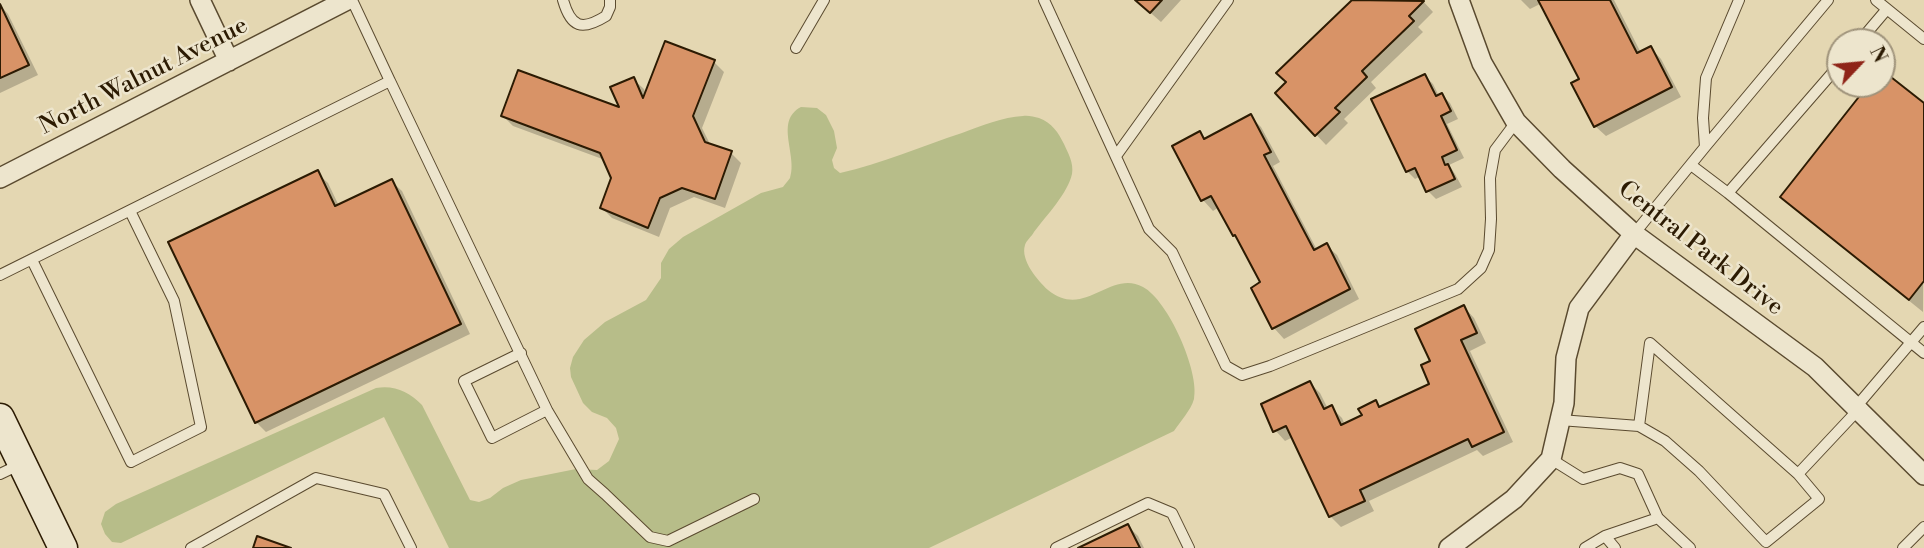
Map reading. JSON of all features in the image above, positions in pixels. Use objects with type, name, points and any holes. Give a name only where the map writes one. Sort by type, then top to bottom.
[{"type":"main road","points":[[0,418],[11,469],[63,548]]},
{"type":"street","points":[[200,0],[229,61]]},
{"type":"street","name":"North Walnut Avenue","points":[[0,178],[349,0]]},
{"type":"street","name":"Central Park Drive","points":[[1459,0],[1482,64],[1516,122],[1562,169],[1634,234],[1815,367],[1924,475]]},
{"type":"street","points":[[1449,548],[1514,499],[1550,459],[1564,403],[1566,358],[1579,308],[1634,234]]},
{"type":"lane","points":[[349,0],[547,410],[588,479],[650,537],[668,541],[754,499]]},
{"type":"lane","points":[[563,0],[571,20],[587,26],[606,16],[610,0]]},
{"type":"lane","points":[[796,48],[824,0]]},
{"type":"lane","points":[[1044,0],[1149,229],[1172,252],[1226,366],[1241,374],[1269,366],[1458,289],[1481,268],[1489,250],[1490,178],[1495,150],[1516,122]]},
{"type":"lane","points":[[1116,156],[1228,0]]},
{"type":"lane","points":[[1705,147],[1703,118],[1706,78],[1739,0]]},
{"type":"lane","points":[[1634,234],[1828,0]]},
{"type":"lane","points":[[1876,0],[1924,39]]},
{"type":"lane","points":[[1871,28],[1887,9]]},
{"type":"lane","points":[[1728,193],[1826,80]]},
{"type":"lane","points":[[0,275],[390,81]]},
{"type":"lane","points":[[1691,165],[1924,353]]},
{"type":"lane","points":[[32,260],[131,462],[201,427],[174,301],[130,211]]},
{"type":"lane","points":[[1798,474],[1857,409],[1924,327]]},
{"type":"lane","points":[[1560,420],[1639,426],[1665,441],[1699,471],[1766,542],[1819,499],[1798,474],[1650,343],[1639,426]]},
{"type":"lane","points":[[521,353],[464,381],[492,438],[547,410]]},
{"type":"lane","points":[[1550,459],[1583,479],[1619,468],[1638,474],[1658,518],[1690,548]]},
{"type":"lane","points":[[191,548],[316,478],[384,494],[411,548]]},
{"type":"lane","points":[[1056,548],[1148,503],[1172,513],[1189,548]]},
{"type":"lane","points":[[1585,548],[1605,536],[1658,518]]},
{"type":"lane","points":[[1903,548],[1924,527]]},
{"type":"lane","points":[[1605,536],[1615,548]]},
{"type":"green space","points":[[801,107],[817,108],[826,115],[834,131],[837,148],[832,160],[834,168],[840,173],[1008,118],[1031,116],[1051,125],[1069,155],[1072,174],[1061,196],[1026,243],[1024,251],[1027,263],[1044,286],[1061,298],[1074,300],[1119,284],[1131,283],[1153,294],[1180,338],[1195,387],[1193,403],[1174,431],[929,548],[449,548],[384,417],[121,543],[112,542],[105,534],[101,524],[105,512],[116,504],[376,388],[401,390],[422,405],[470,500],[479,502],[490,498],[503,488],[521,480],[576,469],[597,470],[609,461],[619,439],[616,428],[607,418],[592,412],[583,403],[571,377],[573,357],[584,340],[605,322],[646,300],[661,278],[661,263],[669,249],[683,237],[761,193],[783,187],[790,178],[792,169],[788,139],[789,121],[793,113]]},
{"type":"building","points":[[1135,0],[1162,0],[1150,13]]},
{"type":"building","points":[[1352,0],[1424,1],[1409,16],[1414,21],[1362,71],[1367,77],[1335,108],[1340,112],[1315,136],[1275,93],[1286,82],[1276,73]]},
{"type":"building","points":[[1538,0],[1610,0],[1637,53],[1651,46],[1672,87],[1594,127],[1571,83],[1579,79]]},
{"type":"building","points":[[0,4],[29,65],[0,78]]},
{"type":"building","points":[[665,41],[715,60],[693,116],[705,142],[732,151],[715,199],[682,188],[660,198],[648,228],[600,208],[611,178],[600,153],[501,116],[518,70],[619,107],[610,87],[634,77],[643,98]]},
{"type":"building","points":[[1425,74],[1436,96],[1442,93],[1451,111],[1441,116],[1457,150],[1442,157],[1455,179],[1426,192],[1415,168],[1406,172],[1371,99]]},
{"type":"building","points":[[1896,81],[1924,103],[1924,281],[1909,300],[1780,197],[1858,98],[1896,98]]},
{"type":"building","points":[[1251,114],[1271,152],[1264,155],[1314,250],[1327,243],[1350,289],[1272,329],[1251,288],[1260,282],[1235,235],[1233,236],[1211,196],[1201,201],[1172,146],[1200,131],[1204,139]]},
{"type":"building","points":[[318,170],[335,206],[392,179],[461,324],[255,423],[168,242]]},
{"type":"building","points":[[1464,305],[1477,333],[1461,340],[1504,432],[1472,447],[1468,439],[1360,490],[1365,501],[1329,517],[1286,426],[1273,432],[1261,404],[1310,381],[1324,409],[1332,405],[1341,425],[1362,415],[1358,409],[1376,400],[1379,407],[1429,384],[1421,365],[1430,361],[1415,329]]},
{"type":"building","points":[[1128,524],[1140,548],[1078,548]]},
{"type":"building","points":[[257,536],[291,548],[253,548]]}]
